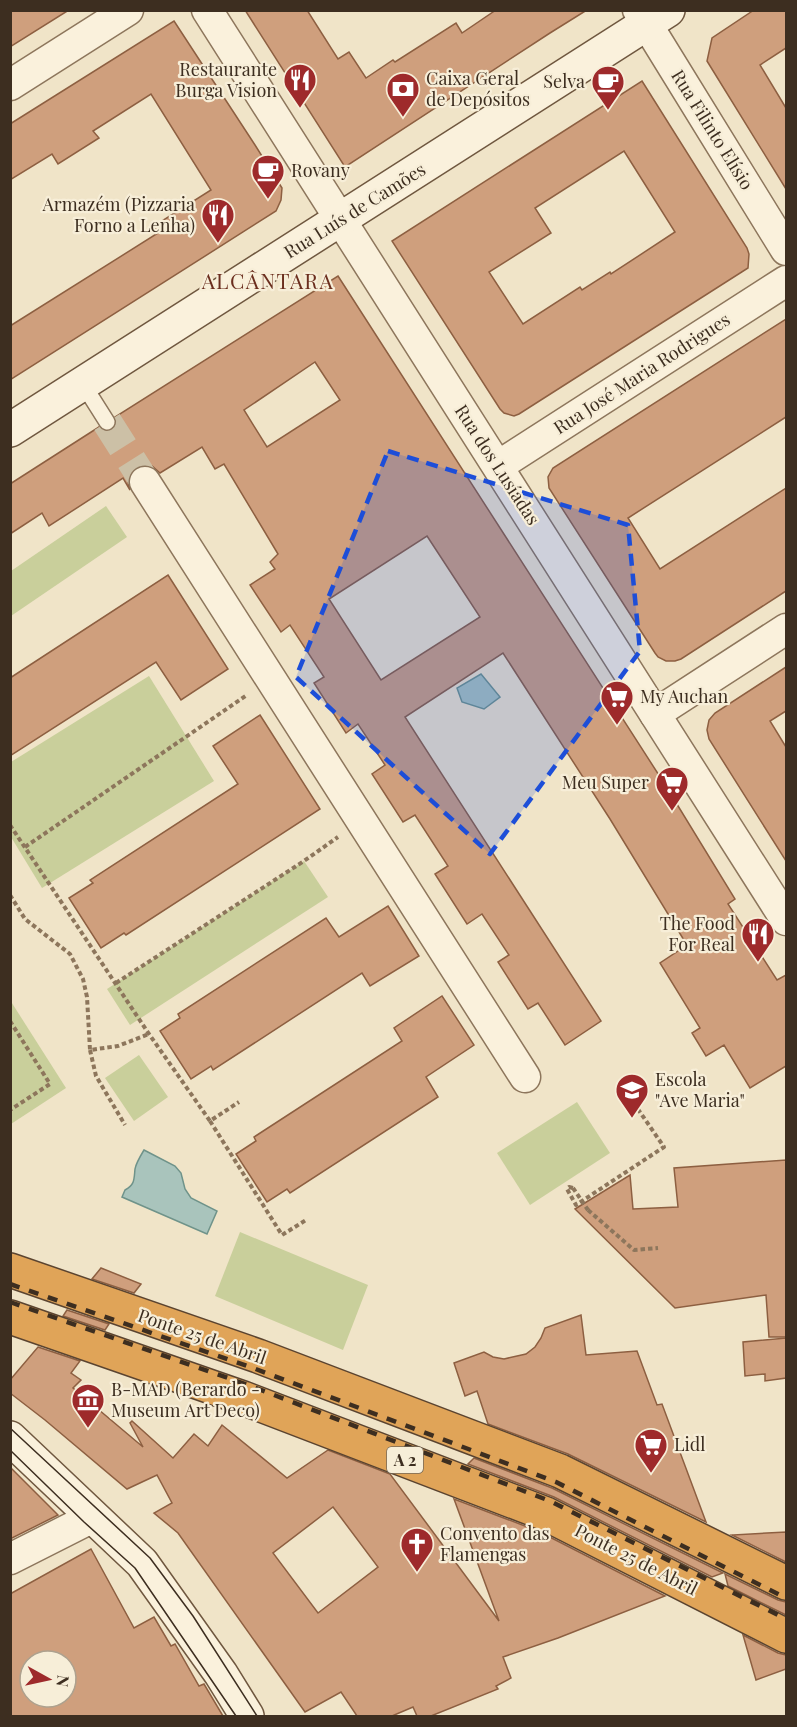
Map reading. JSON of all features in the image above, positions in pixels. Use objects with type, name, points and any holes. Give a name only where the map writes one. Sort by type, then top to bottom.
[{"type":"highway","name":"Ponte 25 de Abril","points":[[10,1270],[258,1356],[560,1471],[786,1583]]},
{"type":"highway","name":"Ponte 25 de Abril","points":[[10,1317],[243,1398],[546,1514],[786,1636]]},
{"type":"street","points":[[10,85],[128,10]]},
{"type":"street","name":"Rua dos Lusíadas","points":[[207,10],[786,920]]},
{"type":"street","name":"Rua Luís de Camões","points":[[10,430],[340,220],[651,15]]},
{"type":"street","name":"Rua Filinto Elísio","points":[[651,15],[786,250]]},
{"type":"street","name":"Rua José Maria Rodrigues","points":[[498,466],[786,281]]},
{"type":"street","points":[[145,482],[525,1077]]},
{"type":"street","points":[[655,714],[786,629]]},
{"type":"street","points":[[10,1438],[142,1563],[247,1716]]},
{"type":"street","points":[[10,1559],[93,1517]]},
{"type":"lane","points":[[83,384],[107,422]]},
{"type":"path","points":[[25,847],[269,679]]},
{"type":"path","points":[[116,983],[304,861],[360,821]]},
{"type":"path","points":[[10,825],[149,1034],[210,1121],[282,1235],[306,1220]]},
{"type":"path","points":[[10,895],[25,919],[70,954],[83,979],[87,997],[90,1050],[96,1076],[125,1125]]},
{"type":"path","points":[[10,1021],[50,1084],[11,1108]]},
{"type":"path","points":[[90,1050],[118,1046],[149,1034]]},
{"type":"path","points":[[631,1099],[664,1147],[576,1205],[567,1189],[573,1188],[588,1209],[634,1250],[658,1248]]},
{"type":"path","points":[[210,1121],[239,1102]]},
{"type":"highlighted area","points":[[388,451],[628,525],[640,651],[490,854],[296,677]]},
{"type":"green space","points":[[106,506],[127,537],[11,616],[11,571]]},
{"type":"green space","points":[[149,676],[214,781],[42,888],[11,837],[11,762]]},
{"type":"green space","points":[[304,861],[328,897],[130,1025],[107,989]]},
{"type":"green space","points":[[10,1000],[66,1088],[11,1124],[10,1124]]},
{"type":"green space","points":[[139,1055],[168,1097],[134,1121],[105,1078]]},
{"type":"green space","points":[[577,1102],[610,1153],[530,1205],[497,1153]]},
{"type":"green space","points":[[240,1232],[368,1285],[343,1350],[215,1296]]},
{"type":"water","points":[[481,674],[500,697],[484,709],[462,702],[457,688]]},
{"type":"water","points":[[144,1150],[175,1166],[181,1173],[185,1189],[191,1198],[217,1211],[207,1234],[122,1197],[125,1190],[132,1184],[136,1167]]},
{"type":"building","points":[[10,10],[69,10],[10,47]]},
{"type":"building","points":[[245,10],[307,10],[338,59],[349,52],[366,78],[456,23],[462,33],[496,10],[587,10],[345,167]]},
{"type":"building","points":[[754,10],[786,10],[786,48],[760,65],[786,108],[786,189],[707,61],[712,38]]},
{"type":"building","points":[[174,21],[282,188],[281,200],[276,211],[10,380],[10,326],[158,233],[154,226],[211,190],[151,94],[93,131],[99,138],[58,164],[52,154],[10,180],[10,124]]},
{"type":"building","points":[[642,81],[749,254],[748,268],[514,416],[500,409],[392,241]],"holes":[[[624,151],[675,232],[611,274],[610,272],[582,290],[580,287],[523,324],[489,272],[551,233],[535,208]]]},
{"type":"building","points":[[338,276],[664,783],[735,899],[728,904],[777,980],[786,975],[786,1066],[750,1088],[724,1045],[706,1056],[692,1033],[700,1028],[660,963],[687,945],[610,819],[503,653],[405,717],[601,1021],[565,1045],[538,1003],[528,1009],[498,962],[509,955],[482,914],[467,924],[435,874],[448,866],[415,815],[403,822],[372,774],[385,765],[358,724],[346,733],[314,683],[324,677],[290,625],[281,632],[250,585],[275,569],[270,562],[278,554],[224,464],[215,469],[202,447],[160,473],[152,466],[136,467],[129,475],[130,490],[123,478],[49,526],[42,513],[10,534],[10,484],[99,427],[107,432],[113,430],[117,422],[115,417]],"holes":[[[315,362],[340,400],[267,447],[244,410]],[[427,536],[480,617],[381,680],[329,599]]]},
{"type":"building","points":[[786,319],[786,417],[628,518],[660,569],[786,488],[786,591],[681,659],[666,661],[655,653],[549,488],[548,477],[553,468]]},
{"type":"building","points":[[168,575],[228,669],[181,700],[156,662],[10,756],[10,678]]},
{"type":"building","points":[[786,667],[786,711],[770,721],[786,747],[786,861],[709,739],[707,730],[709,720],[715,713]]},
{"type":"building","points":[[260,715],[320,809],[126,935],[124,933],[101,948],[69,898],[93,883],[90,880],[238,784],[213,746]]},
{"type":"building","points":[[388,906],[419,956],[370,986],[362,973],[213,1070],[211,1066],[191,1079],[160,1031],[180,1018],[178,1014],[326,918],[339,937]]},
{"type":"building","points":[[442,996],[474,1045],[426,1077],[438,1097],[290,1193],[287,1189],[267,1202],[236,1154],[256,1141],[254,1137],[402,1041],[394,1028]]},
{"type":"building","points":[[786,1160],[786,1337],[769,1337],[766,1295],[675,1308],[575,1209],[630,1175],[633,1209],[678,1207],[674,1168]]},
{"type":"building","points":[[101,1268],[141,1284],[134,1293],[92,1279]]},
{"type":"building","points":[[67,1310],[109,1324],[105,1330],[63,1316]]},
{"type":"building","points":[[581,1315],[586,1355],[637,1351],[657,1405],[662,1404],[706,1522],[568,1454],[488,1424],[477,1391],[465,1396],[454,1363],[484,1352],[504,1359],[526,1354],[535,1347],[545,1328]]},
{"type":"building","points":[[786,1338],[786,1378],[765,1381],[765,1374],[745,1376],[743,1342]]},
{"type":"building","points":[[38,1347],[80,1361],[71,1373],[81,1380],[73,1388],[143,1447],[130,1423],[132,1421],[173,1458],[194,1434],[208,1446],[222,1425],[287,1478],[328,1450],[390,1474],[499,1621],[454,1499],[538,1531],[665,1596],[503,1657],[511,1678],[496,1686],[498,1689],[431,1716],[417,1716],[413,1707],[392,1716],[357,1716],[341,1692],[305,1712],[178,1533],[154,1513],[172,1503],[157,1475],[127,1489],[10,1393],[10,1380]],"holes":[[[333,1507],[378,1567],[318,1613],[273,1553]]]},
{"type":"building","points":[[474,1458],[552,1488],[723,1573],[712,1577],[554,1497],[468,1464]]},
{"type":"building","points":[[10,1467],[58,1515],[10,1539]]},
{"type":"building","points":[[786,1532],[786,1562],[732,1535]]},
{"type":"building","points":[[91,1549],[134,1628],[154,1617],[171,1646],[175,1644],[199,1686],[204,1684],[223,1716],[10,1716],[10,1594]]},
{"type":"building","points":[[725,1574],[786,1602],[786,1615],[728,1586]]},
{"type":"building","points":[[743,1635],[786,1655],[786,1669],[756,1680]]},
{"type":"tunnel","points":[[107,422],[145,482]]},
{"type":"tram line","points":[[10,1428],[150,1558],[193,1616],[257,1716]]},
{"type":"tram line","points":[[10,1450],[135,1568],[236,1716]]},
{"type":"railway","points":[[10,1284],[253,1368],[556,1482],[786,1598]]},
{"type":"railway","points":[[10,1302],[248,1385],[550,1501],[786,1619]]},
{"type":"place","name":"Restaurante Burga Vision","points":[[300,109]]},
{"type":"place","name":"Selva","points":[[608,111]]},
{"type":"place","name":"Caixa Geral de Depósitos","points":[[403,118]]},
{"type":"place","name":"Rovany","points":[[268,200]]},
{"type":"place","name":"Armazém (Pizzaria Forno a Lenha)","points":[[218,244]]},
{"type":"place","name":"My Auchan","points":[[617,726]]},
{"type":"place","name":"Meu Super","points":[[672,812]]},
{"type":"place","name":"The Food For Real","points":[[758,963]]},
{"type":"place","name":"Escola \"Ave Maria\"","points":[[632,1119]]},
{"type":"place","name":"B-MAD (Berardo - Museum Art Deco)","points":[[88,1429]]},
{"type":"place","name":"Lidl","points":[[651,1474]]},
{"type":"place","name":"Convento das Flamengas","points":[[417,1573]]},
{"type":"district","name":"ALCÂNTARA","points":[[268,282]]}]
